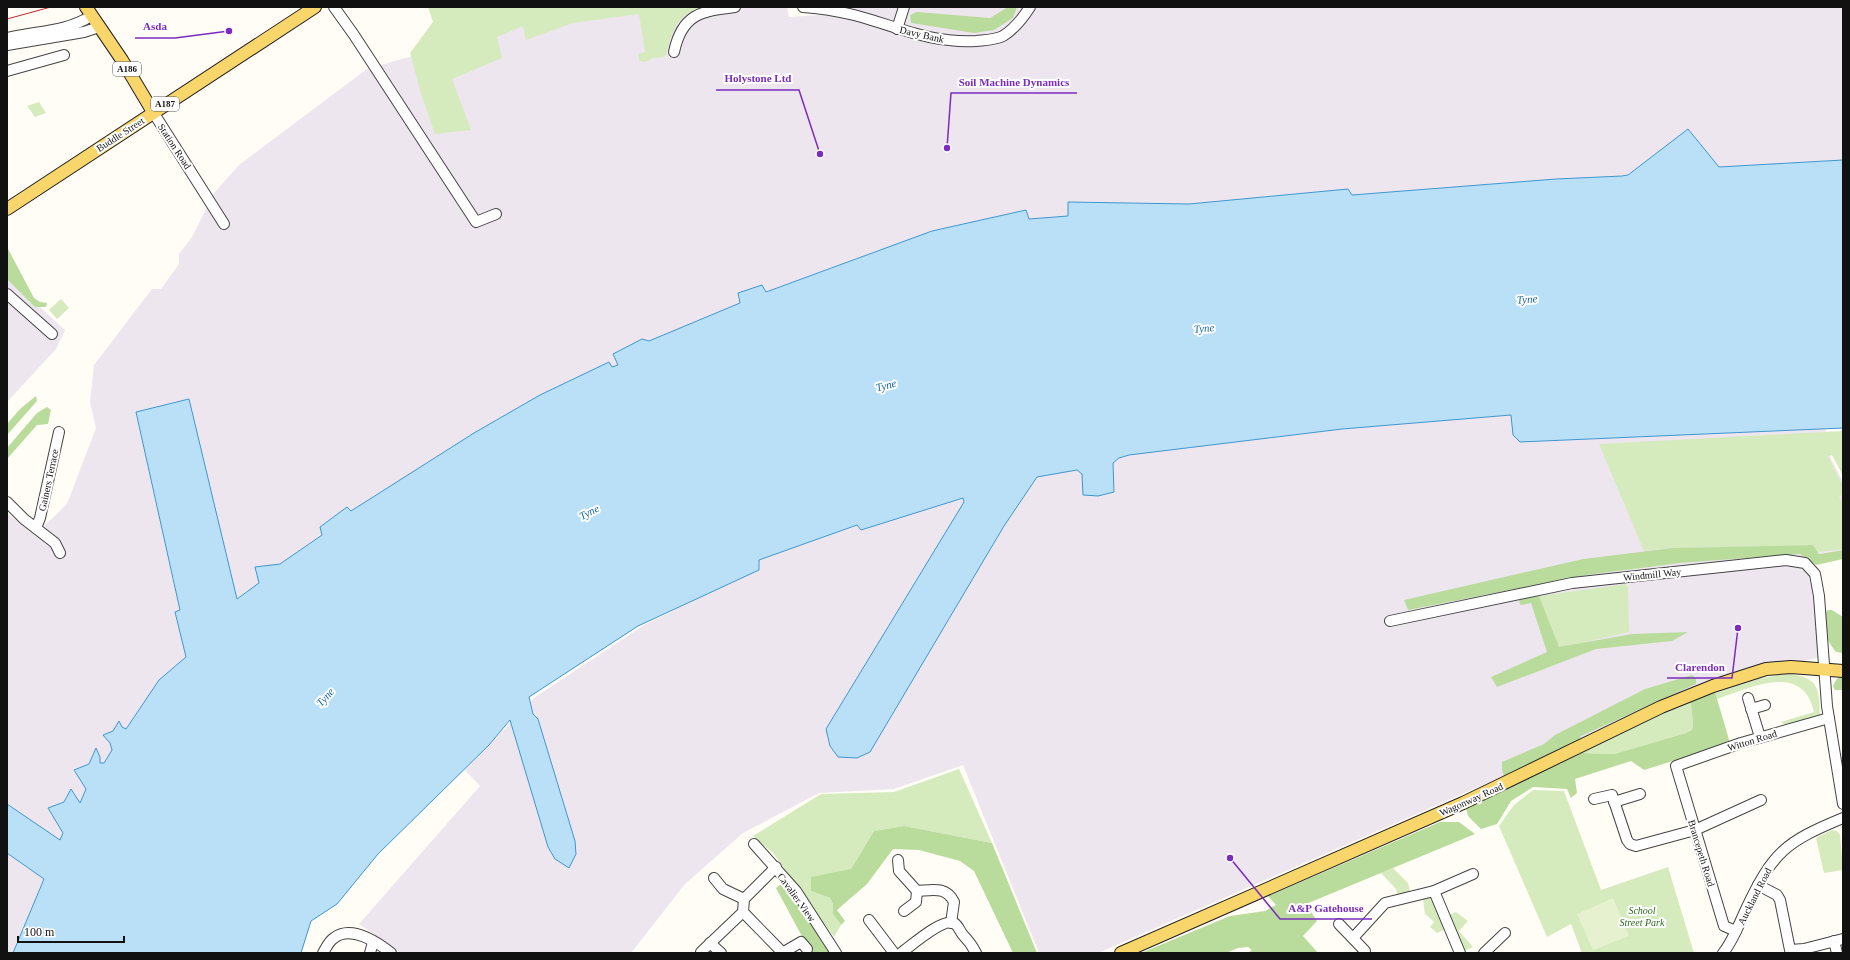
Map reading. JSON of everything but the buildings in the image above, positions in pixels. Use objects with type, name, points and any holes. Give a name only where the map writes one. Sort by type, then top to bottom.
[{"type":"main road","name":"Buddle Street","points":[[7,209],[153,112],[300,11],[315,7]]},
{"type":"main road","name":"Station Road","points":[[89,12],[122,60],[153,112]]},
{"type":"main road","name":"Wagonway Road","points":[[1121,953],[1508,783],[1676,701],[1713,686],[1766,669],[1791,667],[1843,671]]},
{"type":"street","points":[[334,7],[354,35],[476,222],[496,214]]},
{"type":"street","points":[[674,52],[677,38],[691,17],[708,10],[735,7]]},
{"type":"street","name":"Davy Bank","points":[[803,7],[833,10],[926,38],[955,42],[990,40],[1002,36],[1023,18],[1030,7]]},
{"type":"street","points":[[897,29],[904,7]]},
{"type":"street","points":[[7,38],[67,28],[81,23],[89,12]]},
{"type":"street","points":[[7,45],[84,32],[99,27]]},
{"type":"street","points":[[7,71],[64,55]]},
{"type":"street","name":"Station Road","points":[[153,112],[224,224]]},
{"type":"street","points":[[7,294],[52,334]]},
{"type":"street","name":"Gainers Terrace","points":[[36,528],[40,518],[59,432]]},
{"type":"street","points":[[7,502],[55,543],[60,553]]},
{"type":"street","name":"Windmill Way","points":[[1390,621],[1572,583],[1796,560],[1805,563],[1816,574],[1824,670]]},
{"type":"street","points":[[1824,670],[1830,718],[1841,773],[1843,804]]},
{"type":"street","points":[[1748,698],[1760,737]]},
{"type":"street","points":[[1752,709],[1765,705]]},
{"type":"street","name":"Witton Road","points":[[1676,766],[1760,737],[1830,718]]},
{"type":"street","name":"Brancepeth Road","points":[[1676,766],[1724,926],[1736,931]]},
{"type":"street","points":[[1594,799],[1640,794]]},
{"type":"street","points":[[1613,798],[1626,840],[1630,844],[1636,846],[1695,830],[1760,800]]},
{"type":"street","name":"Auckland Road","points":[[1723,953],[1736,931],[1758,884],[1775,857],[1799,838],[1843,818]]},
{"type":"street","name":"Cavalier View","points":[[754,844],[796,891],[836,953]]},
{"type":"street","points":[[898,860],[899,871],[917,891],[916,902],[904,911]]},
{"type":"street","points":[[701,952],[743,912],[744,899],[776,867]]},
{"type":"street","points":[[1353,938],[1385,903],[1434,891],[1473,874]]},
{"type":"street","points":[[714,878],[723,889],[744,899]]},
{"type":"street","points":[[1758,884],[1777,895],[1780,900],[1789,949],[1792,952],[1838,940],[1837,953]]},
{"type":"street","points":[[917,891],[941,890],[948,893],[954,902],[951,923]]},
{"type":"street","points":[[1434,891],[1460,953]]},
{"type":"street","points":[[743,912],[784,952],[800,942],[807,949]]},
{"type":"street","points":[[868,920],[894,953]]},
{"type":"street","points":[[901,953],[939,926],[951,923],[956,925],[970,940],[976,953]]},
{"type":"street","points":[[1339,924],[1365,951]]},
{"type":"street","points":[[1484,953],[1505,933]]},
{"type":"street","points":[[322,953],[333,938],[343,934],[358,934],[391,953]]},
{"type":"street","points":[[370,953],[373,942]]},
{"type":"street","points":[[710,943],[721,953]]},
{"type":"shaded area","points":[[566,7],[787,7],[789,17],[850,13],[851,7],[1843,7],[1843,160],[1719,167],[1622,176],[1556,179],[1352,195],[1347,189],[1189,204],[1068,202],[1069,216],[1029,219],[1026,210],[932,231],[765,292],[762,285],[739,293],[740,303],[649,341],[642,339],[613,354],[618,365],[612,367],[609,362],[540,395],[474,433],[351,512],[348,507],[322,534],[280,564],[255,567],[259,583],[237,600],[189,400],[136,412],[180,611],[175,613],[186,657],[159,680],[125,729],[119,721],[113,731],[104,735],[110,743],[112,750],[104,763],[100,763],[100,757],[96,749],[86,789],[60,840],[13,953],[7,953],[7,513],[35,535],[67,504],[96,428],[90,402],[94,365],[152,289],[161,289],[179,264],[179,254],[192,237],[214,193],[239,165],[367,69],[434,50]]},
{"type":"shaded area","points":[[7,277],[65,330],[56,349],[7,402]]},
{"type":"shaded area","points":[[1820,401],[1831,459],[1843,482],[1843,550],[1817,554],[1812,565],[1821,657],[1687,689],[1501,777],[1098,953],[1039,953],[963,765],[894,789],[819,793],[743,833],[685,884],[631,953],[401,953],[359,924],[480,786],[465,770],[534,698],[641,627],[708,593],[759,570],[759,560],[857,525],[861,530],[963,498],[1004,525],[1037,477],[1077,470],[1114,492],[1113,463],[1119,458],[1129,455],[1342,429],[1511,415]]},
{"type":"green space","points":[[428,7],[704,7],[688,14],[677,24],[664,57],[653,58],[645,62],[639,61],[638,54],[645,52],[639,14],[573,23],[526,40],[523,26],[497,37],[502,58],[452,79],[471,130],[435,134],[421,94],[410,53],[433,22]]},
{"type":"green space","points":[[1008,7],[1017,7],[1013,18],[994,30],[974,33],[911,23],[910,15],[917,12],[990,18]]},
{"type":"green space","points":[[39,102],[46,113],[35,117],[27,106]]},
{"type":"green space","points":[[7,247],[34,298],[40,302],[47,303],[46,307],[35,307],[7,279]]},
{"type":"green space","points":[[61,299],[69,308],[57,319],[49,310]]},
{"type":"green space","points":[[36,396],[37,401],[7,435],[7,424],[20,409]]},
{"type":"green space","points":[[47,407],[51,410],[48,424],[37,425],[7,459],[7,448],[37,413]]},
{"type":"green space","points":[[1843,431],[1843,476],[1832,455],[1828,456],[1843,486],[1843,495],[1839,496],[1843,504],[1843,549],[1818,552],[1813,545],[1673,548],[1644,551],[1599,444]]},
{"type":"green space","points":[[1813,545],[1819,554],[1843,550],[1843,559],[1816,565],[1800,554],[1680,563],[1586,575],[1408,610],[1404,600],[1583,559],[1673,548]]},
{"type":"green space","points":[[1626,584],[1628,587],[1629,632],[1559,648],[1539,596]]},
{"type":"green space","points":[[1539,596],[1559,647],[1632,634],[1688,632],[1672,641],[1596,649],[1497,687],[1491,677],[1547,652],[1531,603],[1521,605],[1519,602],[1520,599]]},
{"type":"green space","points":[[1827,610],[1832,610],[1843,617],[1843,653],[1836,652],[1829,642],[1825,632],[1824,622]]},
{"type":"green space","points":[[1789,673],[1806,678],[1815,686],[1818,691],[1820,716],[1787,726],[1781,722],[1814,712],[1808,696],[1799,687],[1787,683],[1774,682],[1759,685],[1717,699],[1715,693],[1758,679]]},
{"type":"green space","points":[[1843,674],[1843,690],[1835,690],[1833,686],[1836,680]]},
{"type":"green space","points":[[1692,675],[1696,678],[1696,684],[1581,736],[1577,744],[1505,780],[1502,770],[1502,762],[1544,744],[1555,735],[1645,689]]},
{"type":"green space","points":[[1715,692],[1730,743],[1644,770],[1631,761],[1575,779],[1577,793],[1571,798],[1567,789],[1533,787],[1511,801],[1497,824],[1481,829],[1468,816],[1466,808],[1582,753],[1614,754],[1692,730],[1693,724],[1691,704],[1688,702]]},
{"type":"green space","points":[[1688,702],[1691,704],[1693,724],[1692,730],[1686,733],[1614,754],[1582,753],[1648,717]]},
{"type":"green space","points":[[959,769],[992,843],[904,826],[874,831],[851,869],[811,891],[830,898],[833,904],[833,914],[841,925],[834,937],[773,853],[753,836],[821,794],[894,792]]},
{"type":"green space","name":"School Street Park","points":[[1533,790],[1564,791],[1601,890],[1668,867],[1694,953],[1582,953],[1571,924],[1547,937],[1499,826],[1514,805]]},
{"type":"green space","points":[[1440,822],[1459,822],[1475,834],[1306,904],[1317,921],[1303,936],[1318,953],[1248,953],[1252,950],[1248,947],[1238,948],[1226,953],[1141,953],[1230,916],[1265,911],[1276,905],[1268,896]]},
{"type":"green space","points":[[904,826],[992,843],[1037,953],[1013,953],[974,871],[960,861],[919,850],[893,849],[867,884],[837,910],[845,921],[841,925],[833,914],[833,904],[830,898],[811,891],[811,877],[851,869],[874,831]]},
{"type":"green space","points":[[1832,830],[1837,831],[1840,835],[1843,870],[1824,873],[1816,838]]},
{"type":"green space","points":[[1393,868],[1408,883],[1410,892],[1398,896],[1396,889],[1381,873]]},
{"type":"green space","points":[[783,883],[831,953],[811,953],[776,888]]},
{"type":"green space","points":[[1430,898],[1435,905],[1444,930],[1437,933],[1430,927],[1434,922],[1425,914],[1423,899]]},
{"type":"green space","points":[[1613,898],[1629,936],[1593,950],[1577,914]]},
{"type":"green space","points":[[1456,912],[1468,921],[1459,931],[1473,947],[1464,951],[1449,915]]},
{"type":"water","name":"Tyne","points":[[1688,129],[1719,167],[1843,160],[1843,428],[1520,442],[1513,435],[1511,415],[1342,429],[1129,455],[1119,458],[1113,463],[1114,492],[1098,496],[1083,495],[1082,474],[1077,470],[1037,477],[1004,526],[870,752],[857,758],[838,757],[830,746],[826,729],[964,502],[963,498],[861,530],[857,525],[759,560],[759,570],[638,626],[529,697],[533,714],[538,719],[575,841],[576,854],[569,868],[555,859],[548,847],[510,720],[489,745],[378,854],[337,904],[311,921],[301,953],[13,953],[44,879],[7,853],[7,804],[60,840],[63,833],[48,808],[64,802],[71,789],[80,803],[86,789],[74,770],[89,764],[96,748],[100,757],[100,763],[104,763],[112,750],[110,743],[103,735],[113,731],[119,721],[122,727],[126,729],[159,680],[186,657],[175,612],[180,610],[136,412],[189,399],[237,599],[259,583],[255,567],[280,564],[322,535],[320,527],[347,507],[351,511],[474,433],[540,395],[609,362],[612,367],[618,365],[613,354],[642,339],[649,341],[740,303],[738,293],[762,285],[766,292],[932,231],[1026,210],[1029,219],[1068,216],[1068,202],[1189,204],[1348,189],[1352,195],[1556,179],[1628,175]]},
{"type":"tram line","points":[[7,19],[51,7]]},
{"type":"place","name":"Asda","points":[[229,31]]},
{"type":"place","name":"Soil Machine Dynamics","points":[[947,148]]},
{"type":"place","name":"Holystone Ltd","points":[[820,154]]},
{"type":"place","name":"Clarendon","points":[[1738,628]]},
{"type":"place","name":"A&P Gatehouse","points":[[1230,858]]}]
